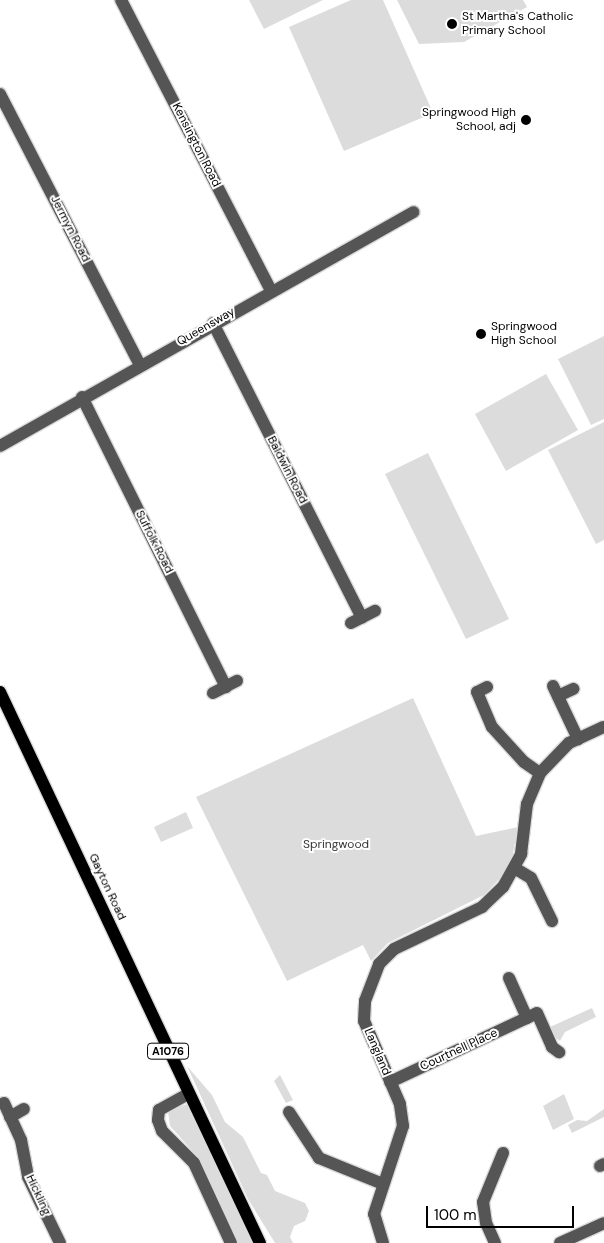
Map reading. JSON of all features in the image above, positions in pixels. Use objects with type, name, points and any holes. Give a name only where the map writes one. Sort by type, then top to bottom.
[{"type":"main road","name":"Gayton Road","points":[[0,692],[188,1094],[260,1243]]},
{"type":"street","name":"Kensington Road","points":[[121,0],[271,290]]},
{"type":"street","name":"Jermyn Road","points":[[0,94],[140,365]]},
{"type":"street","name":"Queensway","points":[[0,446],[82,397],[413,212]]},
{"type":"street","name":"Baldwin Road","points":[[213,323],[356,620],[375,611]]},
{"type":"street","name":"Suffolk Road","points":[[82,397],[232,684],[213,694]]},
{"type":"street","points":[[573,689],[555,691],[578,739]]},
{"type":"street","points":[[477,692],[492,727],[524,762],[540,773]]},
{"type":"street","name":"Langland","points":[[383,1243],[374,1214],[402,1126],[400,1104],[364,1021],[365,1001],[379,964],[394,949],[482,907],[516,869],[526,834],[527,804],[540,773],[560,750],[604,727]]},
{"type":"street","points":[[516,869],[531,878],[552,921]]},
{"type":"street","points":[[509,978],[528,1018],[537,1012],[552,1048],[560,1052]]},
{"type":"street","name":"Courtnell Place","points":[[390,1082],[528,1018]]},
{"type":"street","points":[[188,1094],[159,1110],[158,1120],[162,1131],[194,1163],[231,1243]]},
{"type":"street","name":"Hickling","points":[[4,1103],[20,1140],[28,1177],[60,1243]]},
{"type":"street","points":[[10,1117],[24,1110]]},
{"type":"street","points":[[289,1112],[319,1158],[383,1184]]},
{"type":"street","points":[[495,1243],[486,1223],[483,1202],[503,1153]]},
{"type":"street","points":[[560,1243],[604,1223]]},
{"type":"street","points":[[587,1231],[593,1243]]},
{"type":"green space","points":[[249,0],[323,0],[264,29]]},
{"type":"green space","points":[[351,0],[383,0],[433,113],[344,151],[289,27]]},
{"type":"green space","name":"St Martha's Catholic Primary School","points":[[397,0],[523,0],[527,7],[464,42],[419,44]]},
{"type":"green space","points":[[604,336],[604,419],[591,425],[558,359]]},
{"type":"green space","points":[[546,374],[578,430],[506,471],[475,414]]},
{"type":"green space","points":[[604,422],[604,540],[596,544],[548,450]]},
{"type":"green space","points":[[428,453],[509,619],[466,639],[385,474]]},
{"type":"green space","name":"Springwood","points":[[413,698],[476,836],[518,827],[512,858],[504,874],[484,895],[388,943],[371,961],[363,945],[287,981],[196,797]]},
{"type":"green space","points":[[186,812],[193,828],[161,842],[154,827]]},
{"type":"green space","points":[[592,1008],[596,1017],[565,1032],[560,1041],[556,1038],[550,1027]]},
{"type":"green space","points":[[187,1066],[212,1095],[225,1122],[243,1137],[261,1173],[267,1175],[275,1191],[305,1203],[309,1211],[305,1221],[294,1226],[290,1237],[293,1243],[275,1243],[248,1199]]},
{"type":"green space","points":[[280,1075],[293,1100],[286,1103],[274,1081]]},
{"type":"green space","points":[[564,1094],[574,1119],[553,1130],[543,1106]]},
{"type":"green space","points":[[187,1104],[253,1243],[237,1243],[197,1156],[170,1126],[168,1111]]},
{"type":"green space","points":[[604,1109],[604,1117],[572,1133],[568,1125],[577,1120],[587,1121]]},
{"type":"place","name":"St Martha's Catholic Primary School","points":[[452,24]]},
{"type":"place","name":"Springwood High School, adj","points":[[526,120]]},
{"type":"place","name":"Springwood High School","points":[[481,334]]}]
